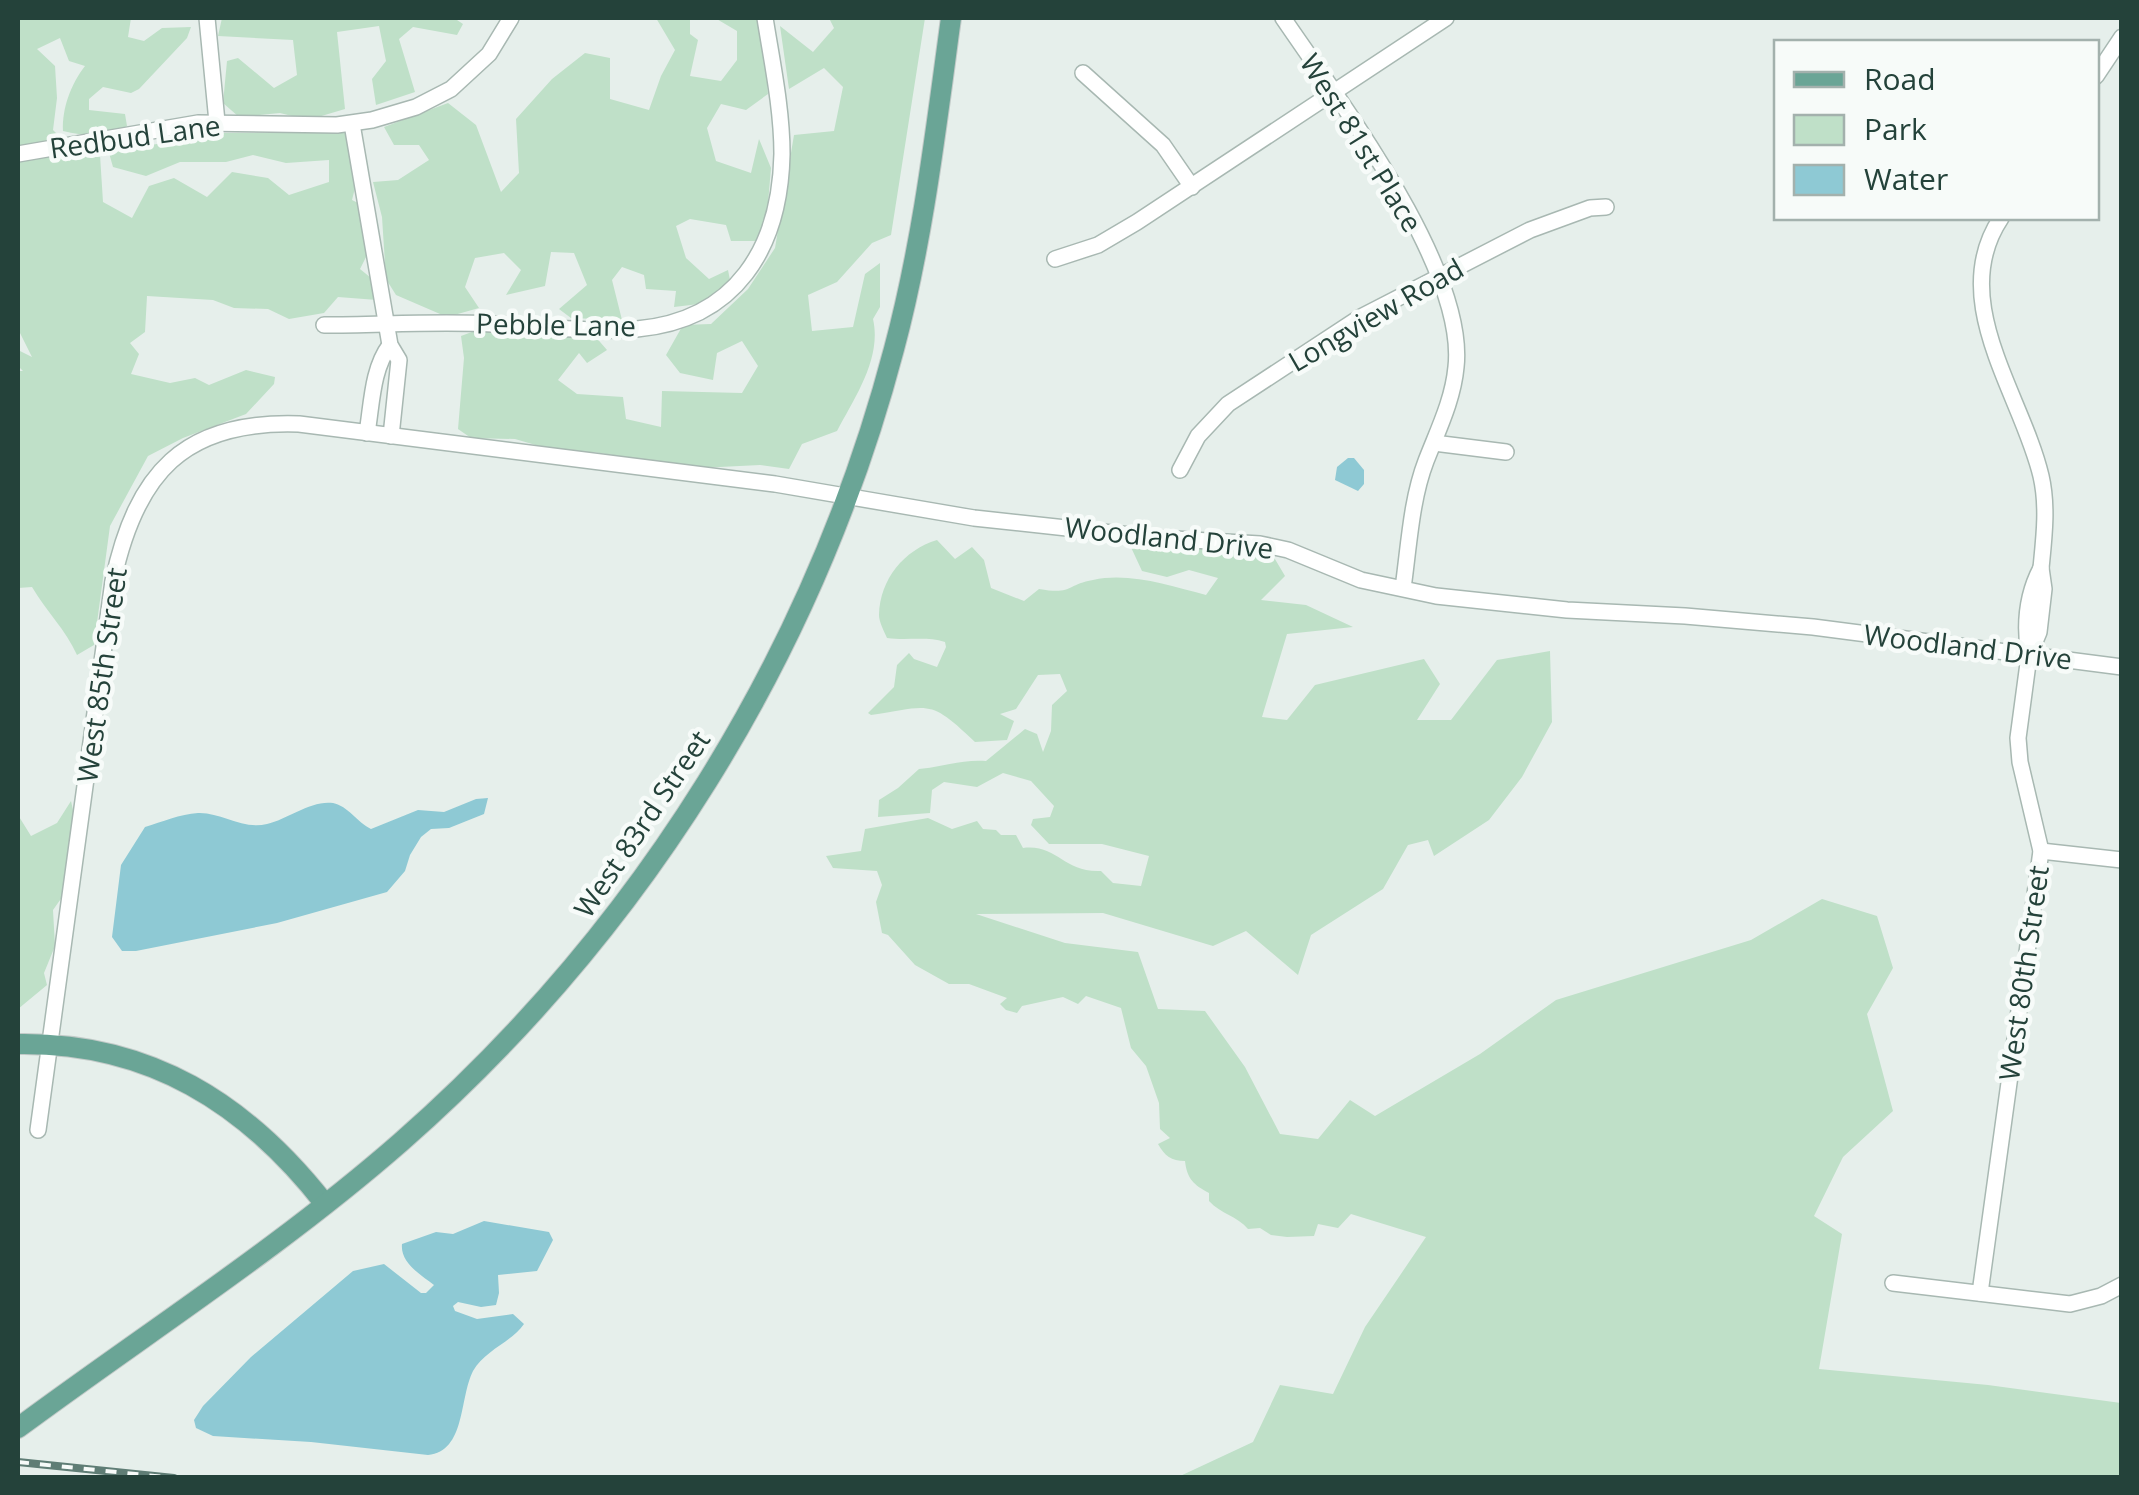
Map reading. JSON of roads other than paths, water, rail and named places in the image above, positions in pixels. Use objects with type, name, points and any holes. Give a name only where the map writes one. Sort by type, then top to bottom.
[{"type":"main road","name":"West 83rd Street","points":[[18,1428],[325,1204],[410,1133],[504,1045],[588,950],[701,794],[769,676],[812,586],[849,495],[882,394],[910,286],[951,18]]},
{"type":"main road","points":[[18,1044],[87,1049],[143,1063],[211,1096],[275,1146],[325,1204]]},
{"type":"street","points":[[207,18],[217,122]]},
{"type":"street","name":"Redbud Lane","points":[[18,154],[217,122],[352,124],[416,107],[450,88],[489,54],[511,18]]},
{"type":"street","name":"Pebble Lane","points":[[324,325],[463,322],[638,329],[706,310],[732,292],[765,243],[780,180],[780,129],[765,18]]},
{"type":"street","name":"West 81st Place","points":[[1283,18],[1386,173],[1450,301],[1457,349],[1453,386],[1425,462],[1403,588]]},
{"type":"street","points":[[1055,260],[1098,245],[1192,188],[1446,18]]},
{"type":"street","points":[[2099,72],[2122,38]]},
{"type":"street","points":[[1082,72],[1163,145],[1192,188]]},
{"type":"street","points":[[352,124],[390,345],[399,360],[391,436]]},
{"type":"street","name":"Longview Road","points":[[1180,470],[1198,436],[1228,404],[1358,318],[1530,230],[1590,208],[1606,207]]},
{"type":"street","name":"West 80th Street","points":[[1980,1293],[2040,850],[2019,750],[2029,656],[2039,632],[2044,589],[2044,518],[2040,474],[1988,333],[1985,252],[2000,220]]},
{"type":"street","points":[[368,432],[376,374],[390,345]]},
{"type":"street","name":"West 85th Street","points":[[38,1130],[113,582],[122,541],[140,497],[174,459],[220,433],[272,424],[391,436]]},
{"type":"street","name":"Woodland Drive","points":[[391,436],[849,495],[974,518],[1158,538],[1260,544],[1288,550],[1361,580],[1436,596],[1814,628],[2122,667]]},
{"type":"street","points":[[1434,443],[1506,452]]},
{"type":"street","points":[[2040,850],[2122,860]]},
{"type":"street","points":[[1894,1283],[2070,1304],[2122,1286]]},
{"type":"water","points":[[1354,458],[1364,470],[1364,484],[1358,491],[1335,480],[1337,467]]},
{"type":"water","points":[[488,798],[484,814],[449,828],[431,829],[421,837],[405,871],[387,892],[277,923],[136,951],[122,951],[112,937],[121,865],[145,827],[198,813],[249,825],[267,824],[308,807],[333,803],[371,829],[418,810],[444,812]]},
{"type":"water","points":[[484,1221],[549,1232],[553,1240],[537,1271],[498,1275],[496,1305],[481,1307],[458,1302],[453,1306],[455,1311],[477,1319],[513,1314],[524,1324],[473,1371],[460,1422],[449,1444],[440,1451],[428,1455],[213,1436],[196,1428],[194,1420],[203,1406],[251,1357],[353,1271],[384,1264],[426,1293],[434,1285],[408,1263],[402,1244],[436,1232],[453,1234]]},
{"type":"railway","points":[[18,1462],[174,1478]]}]
